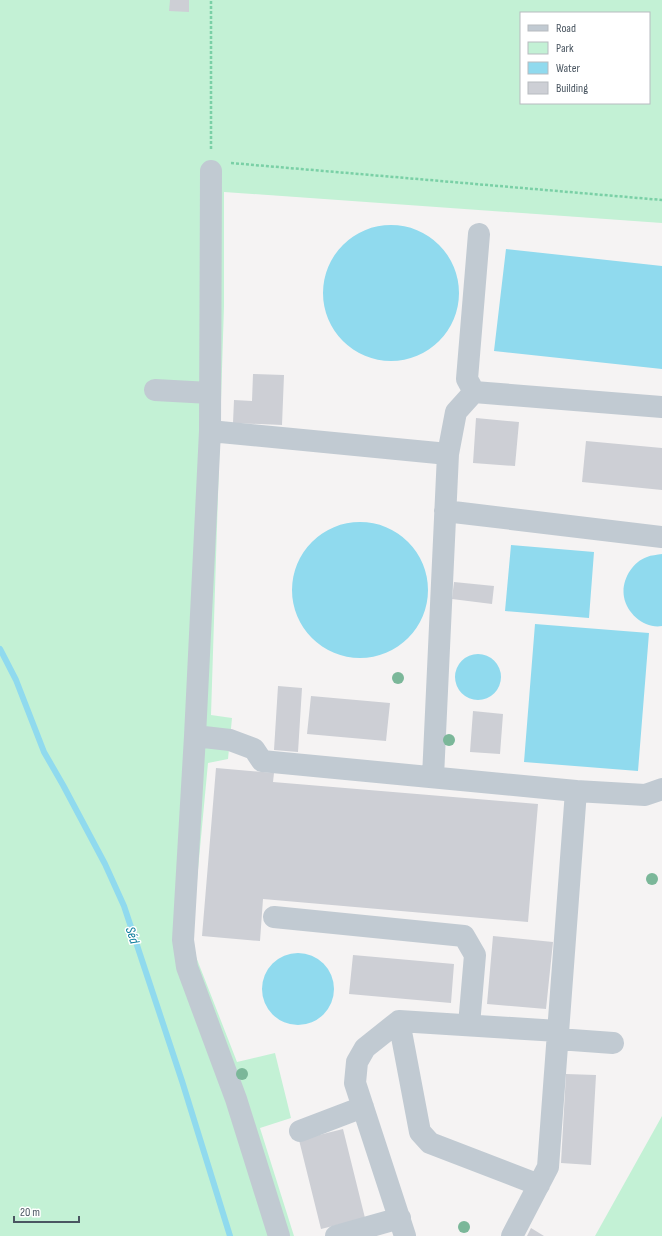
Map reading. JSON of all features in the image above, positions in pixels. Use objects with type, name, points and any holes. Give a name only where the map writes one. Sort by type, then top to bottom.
[{"type":"lane","points":[[211,171],[210,431],[183,940],[187,967],[236,1099],[279,1236]]},
{"type":"lane","points":[[474,392],[467,379],[479,234]]},
{"type":"lane","points":[[154,390],[210,393]]},
{"type":"lane","points":[[474,392],[662,407]]},
{"type":"lane","points":[[433,777],[448,454],[456,412],[474,392]]},
{"type":"lane","points":[[210,431],[448,454]]},
{"type":"lane","points":[[445,511],[662,537]]},
{"type":"lane","points":[[195,736],[230,740],[254,749],[262,761],[576,791],[645,795],[662,789]]},
{"type":"lane","points":[[512,1236],[548,1167],[576,791]]},
{"type":"lane","points":[[274,917],[464,936],[475,955],[470,1025]]},
{"type":"lane","points":[[336,1236],[402,1227],[355,1083],[357,1062],[365,1048],[399,1021],[470,1025],[613,1043]]},
{"type":"lane","points":[[399,1021],[420,1132],[430,1143],[539,1185]]},
{"type":"lane","points":[[300,1131],[363,1106]]},
{"type":"path","points":[[211,0],[211,171],[232,163],[662,200]]},
{"type":"green space","points":[[0,0],[662,0],[662,223],[224,192],[224,306],[211,715],[232,718],[228,759],[208,763],[191,944],[237,1062],[275,1053],[291,1118],[260,1128],[294,1236],[0,1236]]},
{"type":"green space","points":[[662,1116],[662,1236],[595,1236]]},
{"type":"water","points":[[384,225],[398,225],[417,230],[439,245],[454,267],[458,280],[458,306],[454,319],[439,341],[417,356],[398,361],[384,361],[365,356],[343,341],[328,319],[323,300],[323,286],[328,267],[343,245],[365,230]]},
{"type":"water","points":[[506,249],[662,266],[662,369],[494,351]]},
{"type":"water","points":[[353,522],[367,522],[386,527],[408,542],[423,564],[427,577],[427,603],[423,616],[408,638],[386,653],[367,658],[353,658],[334,653],[312,638],[297,616],[292,597],[292,583],[297,564],[312,542],[334,527]]},
{"type":"water","points":[[511,545],[594,552],[589,618],[505,611]]},
{"type":"water","points":[[662,554],[662,626],[656,626],[643,623],[629,609],[624,597],[624,585],[629,573],[637,563],[649,556]]},
{"type":"water","points":[[535,624],[649,633],[638,771],[524,762]]},
{"type":"water","points":[[483,654],[495,660],[500,668],[500,686],[495,694],[487,699],[473,700],[461,694],[456,686],[455,672],[461,660],[469,655]]},
{"type":"water","points":[[298,953],[318,959],[328,969],[334,989],[328,1009],[318,1019],[298,1025],[278,1019],[268,1009],[262,989],[268,969],[278,959]]},
{"type":"building","points":[[170,0],[189,0],[189,12],[169,11]]},
{"type":"building","points":[[253,374],[284,375],[282,425],[233,423],[234,400],[252,401]]},
{"type":"building","points":[[476,418],[519,422],[515,466],[473,463]]},
{"type":"building","points":[[586,441],[662,448],[662,490],[582,482]]},
{"type":"building","points":[[454,582],[494,586],[492,604],[452,599]]},
{"type":"building","points":[[278,686],[302,688],[298,752],[274,750]]},
{"type":"building","points":[[311,696],[390,703],[386,741],[307,734]]},
{"type":"building","points":[[473,711],[503,714],[500,754],[470,752]]},
{"type":"building","points":[[216,768],[274,773],[273,782],[538,804],[528,922],[263,899],[260,941],[202,936]]},
{"type":"building","points":[[493,936],[553,942],[546,1009],[487,1004]]},
{"type":"building","points":[[353,955],[454,964],[451,1003],[349,994]]},
{"type":"building","points":[[566,1074],[596,1075],[591,1165],[561,1163]]},
{"type":"building","points":[[343,1129],[365,1218],[321,1229],[299,1140]]},
{"type":"building","points":[[531,1228],[544,1236],[527,1236]]},
{"type":"waterway","name":"Séd","points":[[0,649],[16,680],[44,752],[105,864],[124,906],[182,1081],[230,1236]]}]
